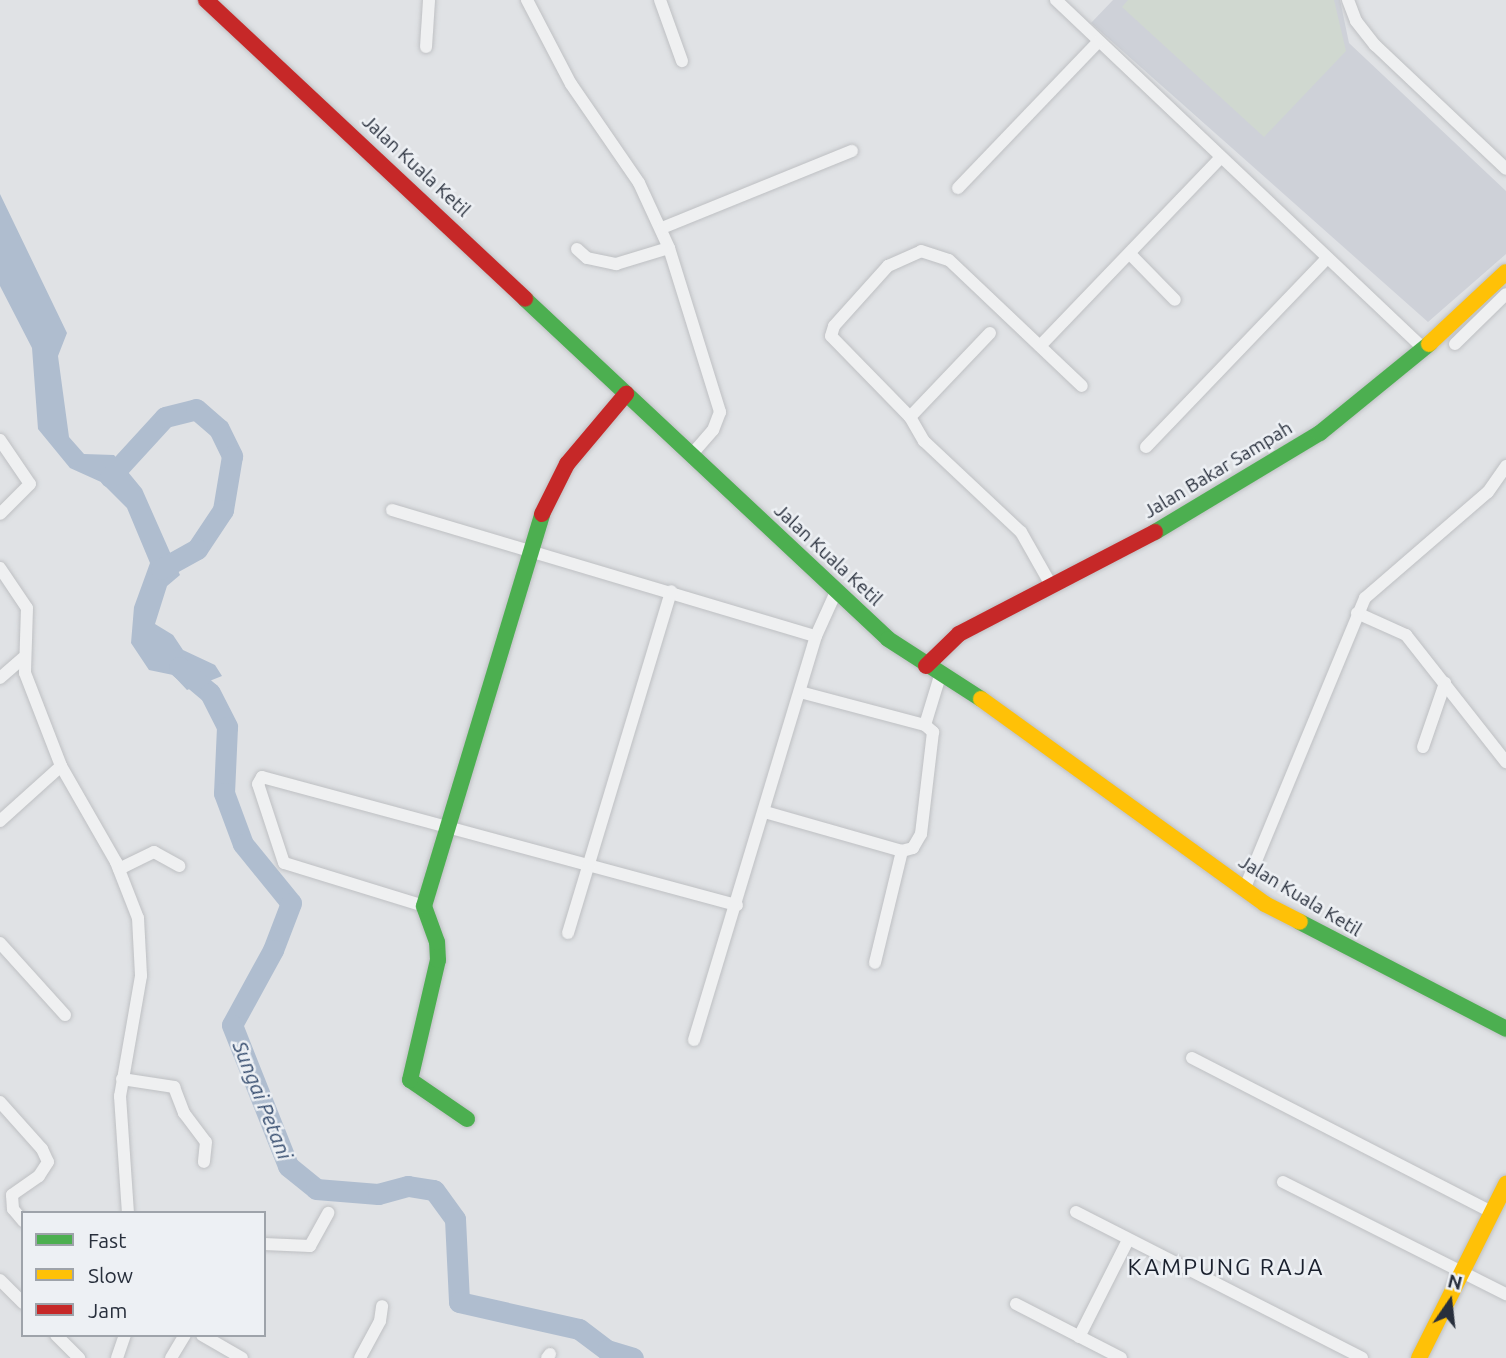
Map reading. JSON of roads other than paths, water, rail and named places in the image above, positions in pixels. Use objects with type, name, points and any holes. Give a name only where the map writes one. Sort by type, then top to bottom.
[{"type":"main road","name":"Jalan Kuala Ketil","points":[[206,0],[836,592],[926,667],[1047,742],[1244,890],[1318,935],[1506,1028]]},
{"type":"main road","name":"Jalan Bakar Sampah","points":[[926,667],[959,634],[1256,476],[1320,433],[1424,349],[1504,277]]},
{"type":"main road","points":[[467,1119],[415,1088],[410,1080],[438,960],[437,943],[424,906],[528,548],[567,464],[626,394]]},
{"type":"main road","points":[[1419,1358],[1506,1184]]},
{"type":"street","points":[[426,47],[429,0]]},
{"type":"street","points":[[527,0],[571,84],[639,183],[662,228],[720,412],[713,430],[691,455]]},
{"type":"street","points":[[660,0],[682,61]]},
{"type":"street","points":[[1056,0],[1098,43],[1424,349]]},
{"type":"street","points":[[1348,0],[1356,21],[1375,45],[1506,169]]},
{"type":"street","points":[[958,188],[1098,43]]},
{"type":"street","points":[[662,228],[852,151]]},
{"type":"street","points":[[1040,346],[1220,158]]},
{"type":"street","points":[[577,249],[595,261],[616,264],[669,248]]},
{"type":"street","points":[[1051,585],[1020,532],[924,441],[911,417],[831,336],[834,326],[866,289],[900,258],[921,251],[941,255],[1082,386]]},
{"type":"street","points":[[1130,254],[1175,300]]},
{"type":"street","points":[[1146,447],[1326,259]]},
{"type":"street","points":[[1455,344],[1506,294]]},
{"type":"street","points":[[911,417],[990,333]]},
{"type":"street","points":[[0,440],[30,484],[0,514]]},
{"type":"street","points":[[1244,890],[1357,613],[1372,588],[1488,492],[1506,466]]},
{"type":"street","points":[[392,510],[528,548],[816,636]]},
{"type":"street","points":[[0,568],[27,608],[23,658],[61,766],[119,869],[138,918],[142,944],[141,976],[122,1079],[128,1211]]},
{"type":"street","points":[[568,933],[671,592]]},
{"type":"street","points":[[694,1040],[737,905],[816,636],[836,592]]},
{"type":"street","points":[[1357,613],[1406,635],[1506,762]]},
{"type":"street","points":[[0,678],[23,658]]},
{"type":"street","points":[[925,725],[940,676]]},
{"type":"street","points":[[1423,747],[1445,683]]},
{"type":"street","points":[[765,812],[902,851],[913,848],[921,834],[934,740],[925,725],[800,692]]},
{"type":"street","points":[[0,821],[61,766]]},
{"type":"street","points":[[424,906],[284,863],[259,780],[271,776],[737,905]]},
{"type":"street","points":[[875,963],[902,851]]},
{"type":"street","points":[[119,869],[154,852],[179,866]]},
{"type":"street","points":[[0,943],[65,1016]]},
{"type":"street","points":[[1192,1058],[1492,1212]]},
{"type":"street","points":[[122,1079],[174,1087],[184,1112],[206,1142],[204,1162]]},
{"type":"street","points":[[0,1102],[42,1149],[48,1162],[39,1177],[12,1195],[13,1209],[21,1219]]},
{"type":"street","points":[[1283,1182],[1506,1294]]},
{"type":"street","points":[[1076,1212],[1362,1358]]},
{"type":"street","points":[[266,1244],[310,1247],[328,1213]]},
{"type":"street","points":[[1079,1336],[1128,1240]]},
{"type":"street","points":[[0,1280],[21,1301]]},
{"type":"street","points":[[1016,1304],[1121,1358]]},
{"type":"street","points":[[360,1358],[380,1321],[382,1306]]},
{"type":"street","points":[[57,1337],[79,1358]]},
{"type":"street","points":[[117,1358],[124,1337]]},
{"type":"street","points":[[171,1358],[184,1337]]},
{"type":"street","points":[[206,1337],[243,1358]]},
{"type":"water","points":[[0,194],[67,333],[58,356],[69,437],[84,454],[114,455],[142,489],[180,575],[167,586],[155,624],[173,635],[183,650],[215,665],[222,676],[187,690],[173,675],[149,670],[131,643],[134,607],[150,563],[127,508],[101,482],[70,468],[38,429],[32,348],[0,286]]},
{"type":"waterway","name":"Sungai Petani","points":[[110,477],[165,417],[196,409],[219,429],[232,456],[223,510],[197,549],[161,569]]},
{"type":"waterway","name":"Sungai Petani","points":[[179,667],[210,693],[227,727],[224,793],[243,844],[291,903],[273,950],[232,1025],[288,1166],[316,1189],[378,1194],[408,1186],[434,1190],[455,1219],[459,1302],[579,1329],[607,1350],[633,1358]]},
{"type":"district","name":"KAMPUNG RAJA","points":[[1226,1267]]}]
